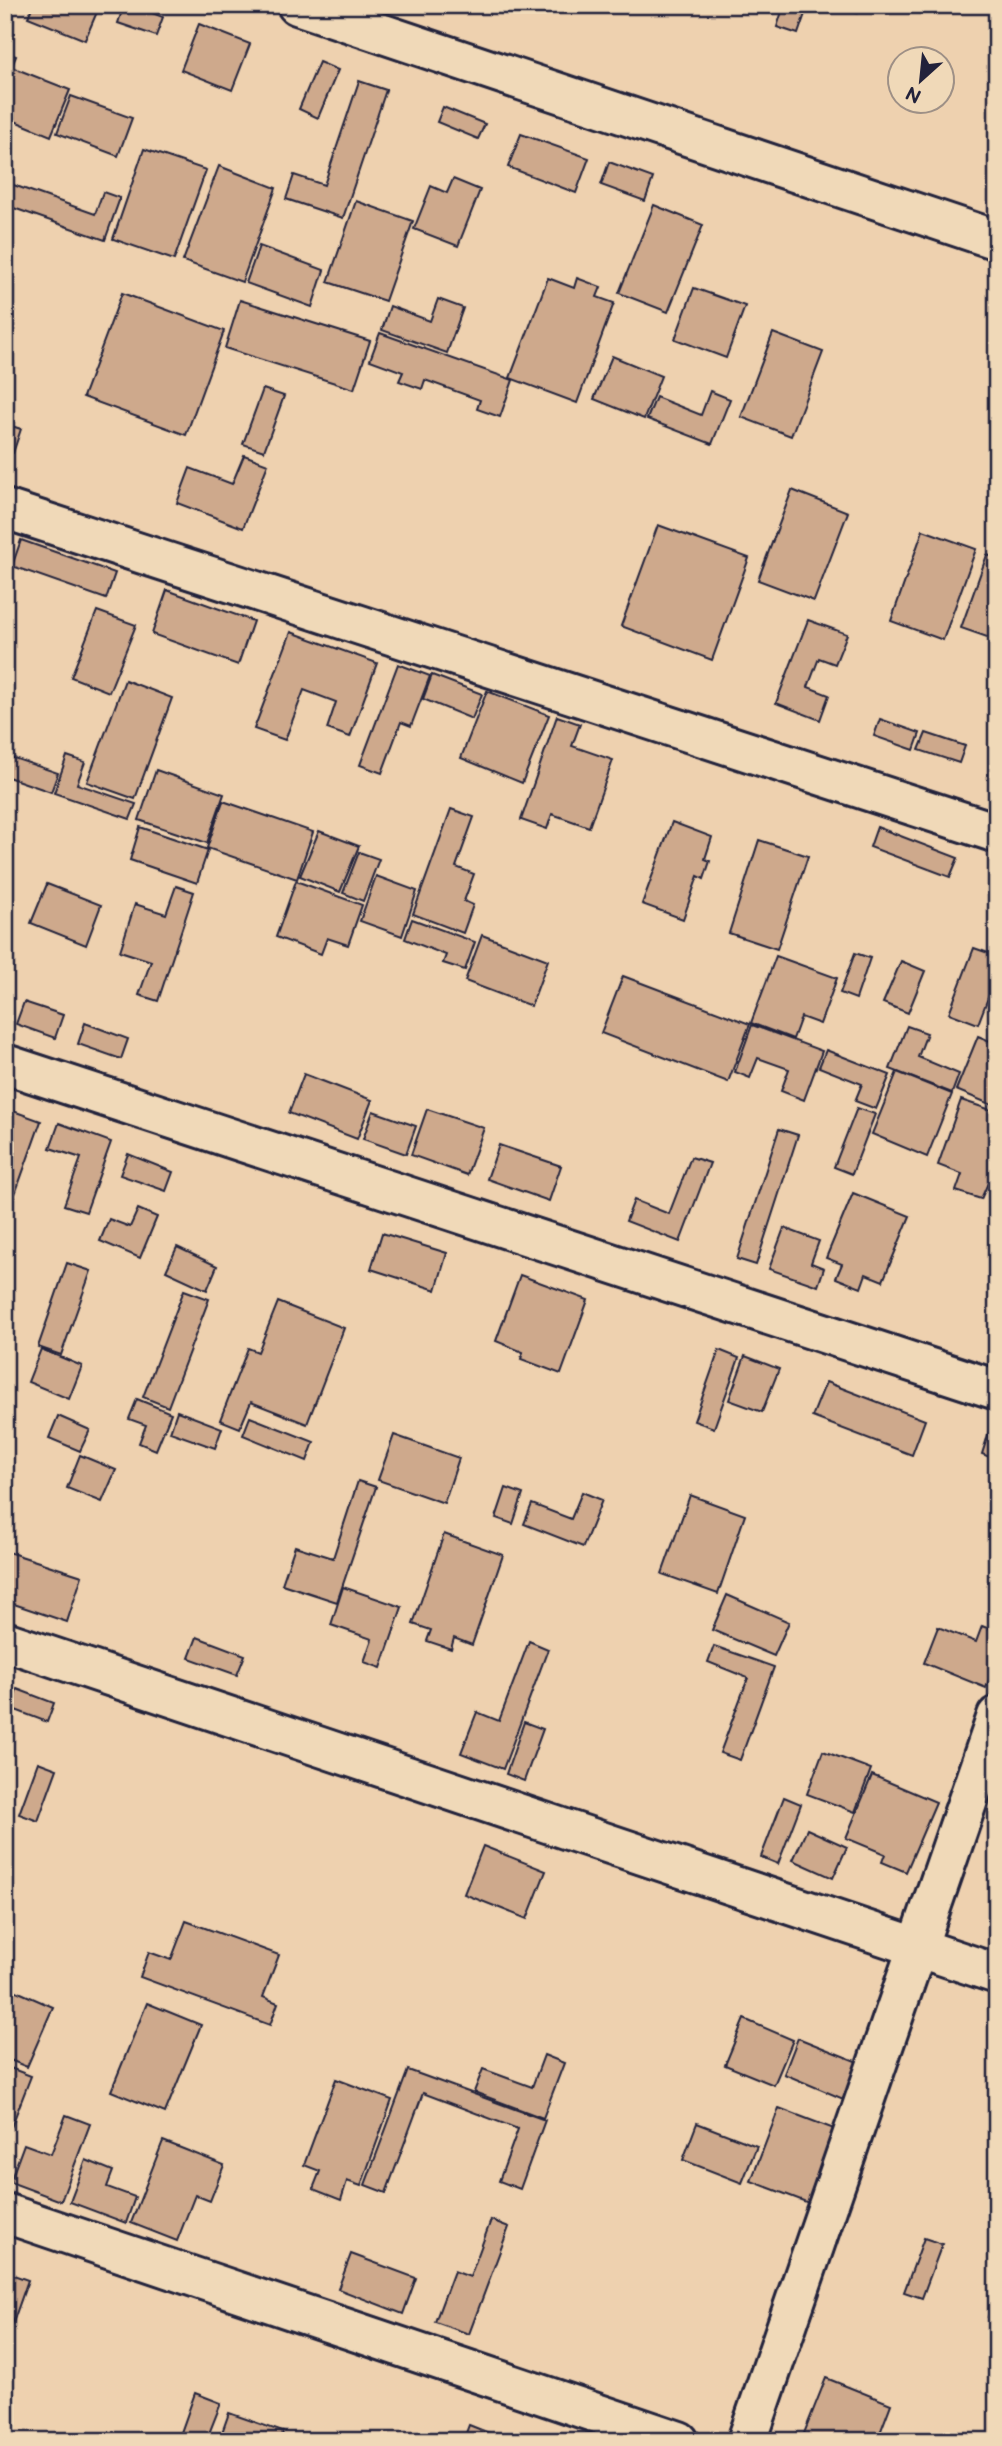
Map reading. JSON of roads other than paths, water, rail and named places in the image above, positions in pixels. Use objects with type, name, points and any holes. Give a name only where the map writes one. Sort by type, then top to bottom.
[{"type":"street","points":[[297,5],[997,240]]},
{"type":"street","points":[[5,509],[997,833]]},
{"type":"street","points":[[5,1064],[997,1390]]},
{"type":"street","points":[[5,1641],[997,1974]]},
{"type":"street","points":[[747,2441],[997,1716]]},
{"type":"street","points":[[5,2213],[679,2441]]}]
